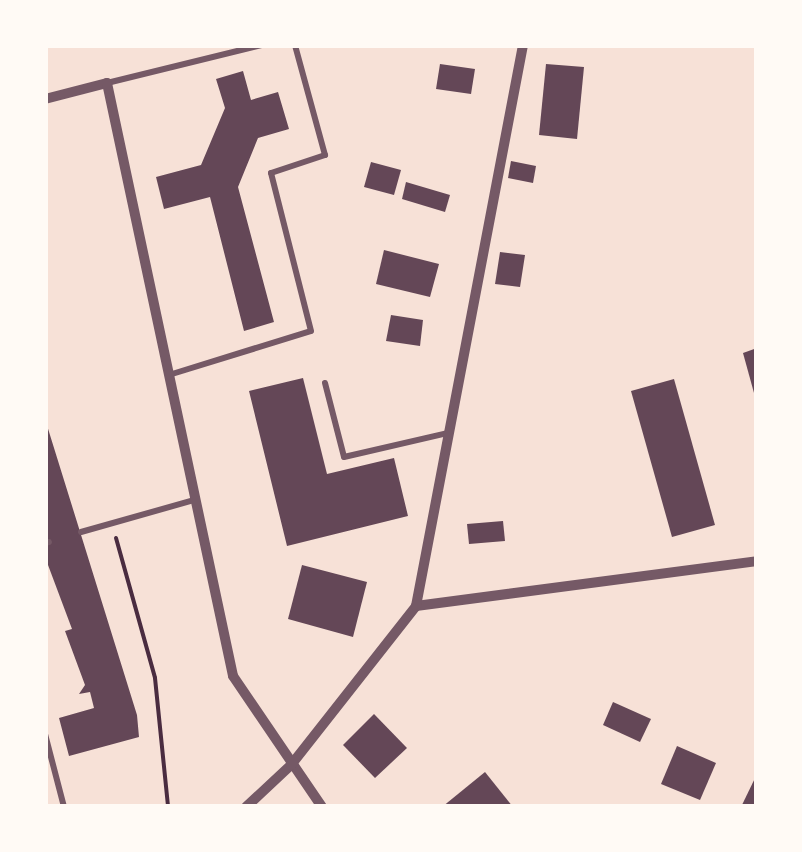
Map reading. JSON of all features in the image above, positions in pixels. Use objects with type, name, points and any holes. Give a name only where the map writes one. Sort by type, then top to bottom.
[{"type":"street","points":[[246,807],[291,766],[416,606],[524,45]]},
{"type":"street","points":[[45,98],[107,83],[172,374],[194,500],[233,676],[322,807]]},
{"type":"street","points":[[416,606],[757,561]]},
{"type":"lane","points":[[107,83],[262,45]]},
{"type":"lane","points":[[172,374],[311,332],[271,173],[325,155],[295,45]]},
{"type":"lane","points":[[324,382],[344,458],[449,433]]},
{"type":"lane","points":[[81,532],[194,500]]},
{"type":"lane","points":[[45,734],[64,807]]},
{"type":"path","points":[[112,524],[154,678],[168,807]]},
{"type":"building","points":[[440,64],[475,69],[471,94],[436,89]]},
{"type":"building","points":[[546,64],[584,67],[577,139],[539,135]]},
{"type":"building","points":[[243,71],[251,100],[278,92],[289,129],[258,138],[238,187],[274,322],[244,331],[210,197],[164,209],[156,177],[201,165],[225,108],[216,79]]},
{"type":"building","points":[[511,161],[536,166],[533,183],[508,178]]},
{"type":"building","points":[[371,162],[401,170],[394,195],[364,187]]},
{"type":"building","points":[[406,182],[450,195],[445,212],[402,199]]},
{"type":"building","points":[[384,250],[439,264],[430,297],[376,284]]},
{"type":"building","points":[[500,252],[525,255],[520,287],[495,284]]},
{"type":"building","points":[[391,315],[423,320],[420,346],[386,341]]},
{"type":"building","points":[[757,348],[757,393],[754,393],[743,353]]},
{"type":"building","points":[[303,378],[327,474],[394,458],[408,516],[287,546],[249,391]]},
{"type":"building","points":[[674,379],[715,525],[672,537],[631,391]]},
{"type":"building","points":[[45,419],[137,715],[139,737],[69,756],[59,718],[94,708],[90,692],[79,694],[85,685],[65,631],[72,629],[45,557]]},
{"type":"building","points":[[503,521],[505,541],[469,544],[467,524]]},
{"type":"building","points":[[302,565],[367,582],[353,637],[288,619]]},
{"type":"building","points":[[613,702],[651,719],[640,742],[603,725]]},
{"type":"building","points":[[374,714],[407,748],[375,778],[343,745]]},
{"type":"building","points":[[677,746],[716,763],[700,800],[661,784]]},
{"type":"building","points":[[485,772],[513,807],[442,807]]},
{"type":"building","points":[[757,774],[757,807],[741,807]]}]
